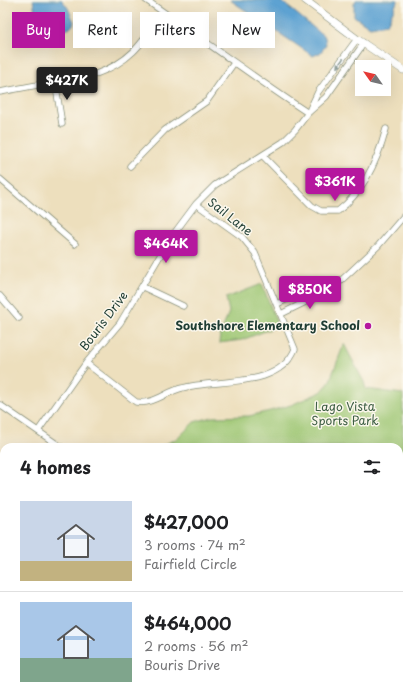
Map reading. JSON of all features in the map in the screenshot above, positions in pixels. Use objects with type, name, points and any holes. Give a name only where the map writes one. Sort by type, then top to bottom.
[{"type":"street","points":[[146,0],[163,12]]},
{"type":"street","points":[[306,0],[357,39],[403,70]]},
{"type":"street","name":"Bouris Drive","points":[[308,113],[324,84],[357,39]]},
{"type":"street","name":"Bouris Drive","points":[[38,431],[86,363],[120,323],[143,287],[170,239],[196,204],[215,185],[283,142],[308,113],[331,90],[364,43]]},
{"type":"street","points":[[0,92],[96,74],[110,69],[124,61],[140,45]]},
{"type":"street","points":[[209,45],[308,113]]},
{"type":"street","points":[[130,166],[165,130],[207,101],[234,63]]},
{"type":"street","points":[[55,81],[62,124]]},
{"type":"street","points":[[324,84],[331,90]]},
{"type":"street","points":[[263,156],[312,206],[321,211],[338,211],[352,198],[368,173],[379,153],[386,129]]},
{"type":"street","points":[[0,179],[75,244]]},
{"type":"street","name":"Sail Lane","points":[[86,363],[136,402],[147,404],[187,387],[258,379],[284,365],[292,357],[295,349],[255,252],[242,237],[196,204]]},
{"type":"street","points":[[281,314],[332,289],[378,246],[403,217]]},
{"type":"street","points":[[143,287],[184,306]]},
{"type":"street","points":[[277,304],[308,289],[332,289]]},
{"type":"street","points":[[299,294],[303,303]]},
{"type":"street","points":[[0,296],[19,318]]},
{"type":"street","points":[[0,405],[54,443]]},
{"type":"green space","points":[[262,284],[278,326],[242,340],[219,343],[220,335],[229,312],[226,298]]},
{"type":"green space","name":"Lago Vista Sports Park","points":[[344,344],[364,382],[366,389],[403,394],[403,443],[167,443],[178,438],[194,422],[212,417],[249,416],[291,405],[321,392],[329,383]]},
{"type":"water","points":[[33,0],[62,0],[68,8],[73,24],[69,29],[65,30],[65,12],[34,12]]},
{"type":"water","points":[[230,0],[280,0],[325,37],[326,45],[320,53],[313,56],[275,30],[275,12],[248,12]]},
{"type":"water","points":[[356,0],[398,0],[387,24],[370,27],[354,16],[354,4]]},
{"type":"place","name":"Southshore Elementary School","points":[[368,326]]}]
